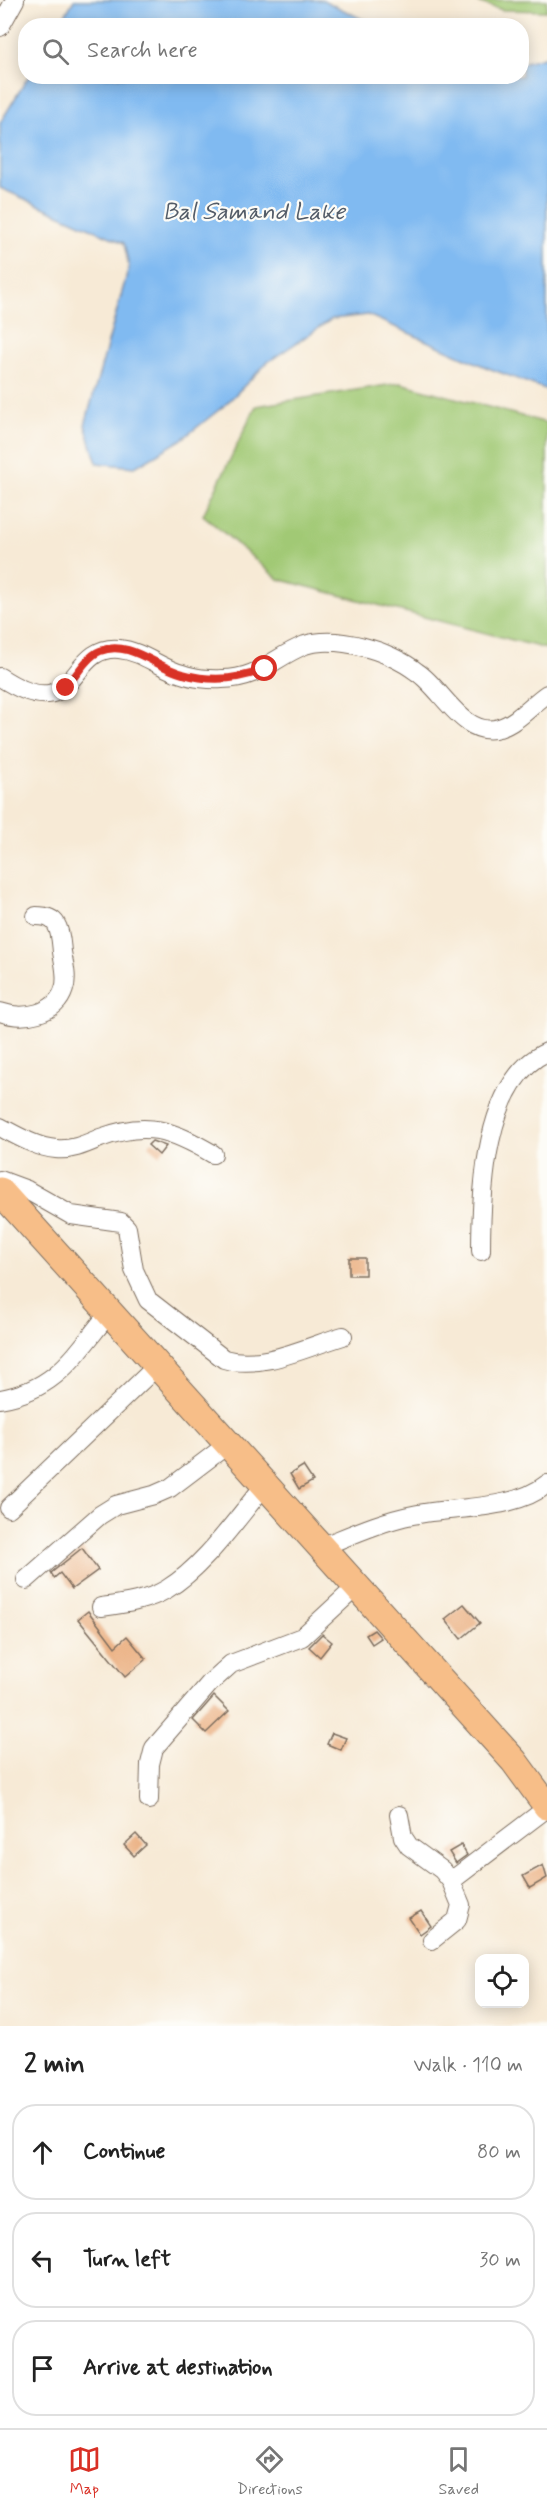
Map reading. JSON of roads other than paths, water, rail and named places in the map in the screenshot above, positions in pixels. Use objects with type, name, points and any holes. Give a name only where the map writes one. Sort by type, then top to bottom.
[{"type":"highway","points":[[0,1191],[544,1795]]},
{"type":"lane","points":[[0,27],[15,0]]},
{"type":"lane","points":[[0,677],[32,693],[50,695],[66,688],[97,651],[107,649],[137,653],[182,674],[220,680],[244,678],[265,669],[305,645],[331,641],[365,647],[417,671],[471,725],[485,730],[500,728],[547,694]]},
{"type":"lane","points":[[0,1012],[27,1015],[42,1012],[56,1004],[64,989],[66,972],[56,922],[45,915],[36,916]]},
{"type":"lane","points":[[481,1251],[481,1198],[491,1133],[506,1095],[517,1079],[528,1064],[547,1052]]},
{"type":"lane","points":[[0,1127],[39,1146],[57,1150],[73,1149],[117,1132],[144,1128],[161,1129],[183,1137],[213,1155]]},
{"type":"lane","points":[[0,1180],[27,1190],[71,1215],[121,1222],[127,1228],[131,1256],[139,1285],[148,1300],[224,1359],[239,1363],[255,1363],[343,1336]]},
{"type":"lane","points":[[0,1399],[21,1396],[41,1387],[61,1371],[110,1312]]},
{"type":"lane","points":[[9,1508],[158,1365]]},
{"type":"lane","points":[[26,1580],[100,1515],[116,1505],[154,1496],[170,1488],[228,1444]]},
{"type":"lane","points":[[321,1547],[411,1515],[512,1501],[535,1493],[547,1484]]},
{"type":"lane","points":[[101,1607],[147,1598],[167,1589],[186,1575],[265,1485]]},
{"type":"lane","points":[[149,1800],[150,1764],[154,1748],[210,1683],[231,1664],[302,1637],[356,1587]]},
{"type":"lane","points":[[451,1881],[544,1795]]},
{"type":"lane","points":[[399,1815],[403,1837],[409,1846],[431,1860],[451,1881],[461,1905],[460,1915],[432,1940]]},
{"type":"water","points":[[74,0],[323,0],[360,18],[63,18]]},
{"type":"water","name":"Bal Samand Lake","points":[[547,56],[547,390],[488,368],[368,315],[332,319],[268,362],[225,405],[181,440],[135,467],[97,463],[85,425],[129,267],[124,243],[0,188],[0,123],[24,84],[529,84],[529,61]]}]
